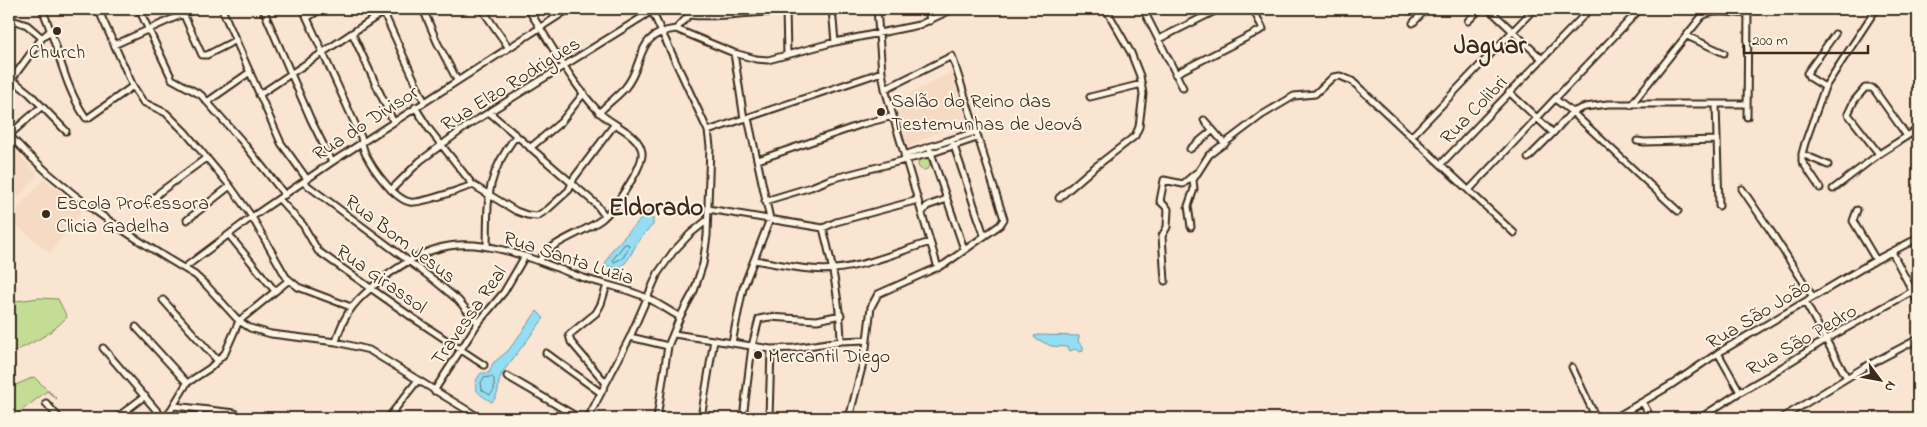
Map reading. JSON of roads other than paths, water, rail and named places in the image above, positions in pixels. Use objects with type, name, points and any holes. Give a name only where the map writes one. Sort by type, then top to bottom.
[{"type":"street","points":[[42,9],[64,73],[84,116],[88,118],[133,86]]},
{"type":"street","points":[[98,9],[133,86],[143,102],[160,108],[177,122],[230,186],[252,217],[283,274],[298,287],[351,307]]},
{"type":"street","points":[[140,9],[172,79],[195,90],[207,102],[242,140],[285,195]]},
{"type":"street","points":[[114,45],[182,11],[194,9]]},
{"type":"street","name":"Rua Bom Jesus","points":[[222,9],[281,143],[305,181],[350,218],[409,260],[458,300],[478,323]]},
{"type":"street","points":[[263,9],[332,162]]},
{"type":"street","points":[[303,9],[362,142],[365,153],[372,166],[391,190],[404,199],[416,202],[473,185]]},
{"type":"street","points":[[307,18],[321,9]]},
{"type":"street","points":[[423,9],[437,42],[457,80]]},
{"type":"street","points":[[482,9],[509,48]]},
{"type":"street","points":[[528,9],[565,67],[599,112],[635,139],[642,153],[641,161],[617,204],[592,227],[555,244],[540,260]]},
{"type":"street","name":"Rua do Divisor","points":[[184,268],[252,217],[332,162],[569,9]]},
{"type":"street","points":[[676,29],[695,9]]},
{"type":"street","points":[[832,9],[835,42]]},
{"type":"street","points":[[877,9],[885,89],[938,268]]},
{"type":"street","points":[[928,9],[930,21]]},
{"type":"street","points":[[599,112],[626,87],[646,44],[661,31],[676,29],[734,53],[768,60],[835,42],[930,21],[953,9]]},
{"type":"street","points":[[1059,198],[1090,170],[1134,136],[1139,127],[1142,111],[1142,84],[1131,53],[1106,9]]},
{"type":"street","points":[[1143,9],[1160,39],[1183,88]]},
{"type":"street","points":[[1160,39],[1219,9]]},
{"type":"street","points":[[1176,74],[1263,29],[1253,9]]},
{"type":"street","points":[[1413,23],[1426,9]]},
{"type":"street","points":[[1468,21],[1480,9]]},
{"type":"street","points":[[1489,9],[1541,58]]},
{"type":"street","points":[[1410,136],[1534,9]]},
{"type":"street","name":"Rua Colibri","points":[[1440,164],[1590,9]]},
{"type":"street","points":[[1469,190],[1640,9]]},
{"type":"street","points":[[1820,188],[1802,161],[1802,154],[1825,87],[1876,9]]},
{"type":"street","points":[[1914,9],[1918,15]]},
{"type":"street","points":[[259,95],[385,10],[424,102]]},
{"type":"street","points":[[652,10],[708,131],[710,146],[707,236],[703,264],[694,291],[680,317],[668,346],[657,418]]},
{"type":"street","name":"Rua Elzo Rodrigues","points":[[391,190],[407,172],[466,126],[565,67],[652,10]]},
{"type":"street","points":[[689,15],[717,16],[786,10],[787,55]]},
{"type":"street","points":[[182,11],[202,55],[207,55],[236,40]]},
{"type":"street","points":[[1631,105],[1702,16],[1706,14],[1748,11],[1747,117]]},
{"type":"street","points":[[9,19],[27,25],[42,38]]},
{"type":"street","points":[[50,31],[42,38],[10,78],[29,93],[66,131]]},
{"type":"street","points":[[352,33],[394,121]]},
{"type":"street","points":[[1825,87],[1809,77],[1807,73],[1835,34]]},
{"type":"street","points":[[1687,36],[1724,52]]},
{"type":"street","points":[[732,343],[743,288],[770,219],[758,160],[746,118],[734,53]]},
{"type":"street","points":[[849,418],[862,375],[871,307],[878,294],[938,268],[1004,221],[952,56],[885,89]]},
{"type":"street","points":[[207,102],[250,72]]},
{"type":"street","points":[[708,131],[882,72]]},
{"type":"street","points":[[1191,228],[1188,201],[1194,189],[1193,180],[1209,155],[1255,120],[1276,107],[1297,95],[1315,94],[1333,77],[1337,76],[1352,81],[1514,233]]},
{"type":"street","points":[[1090,97],[1142,84]]},
{"type":"street","points":[[1879,154],[1848,114],[1854,101],[1866,88],[1872,88],[1875,91],[1907,136]]},
{"type":"street","points":[[1509,92],[1553,133]]},
{"type":"street","points":[[530,148],[561,122],[584,93]]},
{"type":"street","points":[[1555,99],[1572,112],[1678,211]]},
{"type":"street","points":[[1528,158],[1572,112],[1585,107],[1608,104],[1748,104]]},
{"type":"street","points":[[1716,104],[1719,206]]},
{"type":"street","points":[[41,107],[9,135],[53,178],[91,209],[184,268],[208,286],[238,321],[265,333],[336,342],[369,350],[480,418]]},
{"type":"street","points":[[415,107],[429,130],[473,185],[527,216],[537,216],[550,208],[569,190],[571,182],[614,125]]},
{"type":"street","points":[[490,113],[596,204],[605,216]]},
{"type":"street","points":[[758,160],[863,124],[893,116]]},
{"type":"street","points":[[1204,120],[1225,144]]},
{"type":"street","points":[[1833,189],[1879,154],[1918,129]]},
{"type":"street","points":[[1190,149],[1213,130]]},
{"type":"street","points":[[765,200],[931,150],[975,132]]},
{"type":"street","points":[[487,247],[488,194],[497,165],[516,136]]},
{"type":"street","points":[[953,142],[977,138]]},
{"type":"street","points":[[1638,141],[1717,140]]},
{"type":"street","points":[[953,142],[984,235]]},
{"type":"street","points":[[931,150],[964,249]]},
{"type":"street","points":[[1802,154],[1828,165]]},
{"type":"street","points":[[150,203],[160,192],[206,158]]},
{"type":"street","points":[[1165,280],[1162,236],[1167,227],[1168,209],[1160,201],[1164,180],[1183,184],[1197,173]]},
{"type":"street","points":[[186,220],[230,186]]},
{"type":"street","points":[[1742,189],[1813,297]]},
{"type":"street","name":"Rua Girassol","points":[[279,199],[303,225],[315,248],[370,288],[484,365]]},
{"type":"street","points":[[922,213],[927,206],[947,199]]},
{"type":"street","points":[[708,208],[823,228],[836,222],[918,200]]},
{"type":"street","points":[[1857,210],[1853,221],[1876,260]]},
{"type":"street","points":[[588,418],[630,337],[658,273],[673,252],[706,221]]},
{"type":"street","points":[[823,228],[834,270],[841,315],[842,341]]},
{"type":"street","points":[[229,235],[275,291]]},
{"type":"street","name":"Rua São João","points":[[1615,418],[1643,403],[1718,353],[1876,260],[1918,238]]},
{"type":"street","points":[[755,260],[797,267],[834,270],[930,242]]},
{"type":"street","name":"Rua Santa Luzia","points":[[336,342],[351,307],[370,288],[409,260],[434,250],[451,246],[487,247],[540,260],[646,298],[680,317]]},
{"type":"street","points":[[1892,252],[1916,290],[1918,302]]},
{"type":"street","name":"Travessa Real","points":[[434,391],[478,323],[504,292],[525,256]]},
{"type":"street","points":[[103,348],[165,418],[187,383],[218,361],[225,353],[238,321],[289,280]]},
{"type":"street","points":[[605,382],[571,342],[569,335],[596,313],[607,285]]},
{"type":"street","name":"Rua São Pedro","points":[[1700,418],[1826,340],[1916,290]]},
{"type":"street","points":[[163,300],[218,361]]},
{"type":"street","points":[[1805,302],[1847,378]]},
{"type":"street","points":[[743,418],[752,346],[759,319],[763,317],[817,320],[841,315]]},
{"type":"street","points":[[136,327],[187,383]]},
{"type":"street","points":[[674,334],[771,349],[866,340]]},
{"type":"street","points":[[630,337],[668,346]]},
{"type":"street","points":[[1782,418],[1847,378],[1918,339]]},
{"type":"street","points":[[701,418],[714,340]]},
{"type":"street","points":[[769,418],[771,349]]},
{"type":"street","points":[[546,353],[601,392]]},
{"type":"street","points":[[1718,353],[1740,392]]},
{"type":"street","points":[[1572,367],[1596,418]]},
{"type":"street","points":[[507,376],[579,418]]},
{"type":"street","points":[[388,418],[418,380]]},
{"type":"street","points":[[116,418],[145,396]]},
{"type":"street","points":[[1643,403],[1651,418]]},
{"type":"street","points":[[46,404],[59,418]]},
{"type":"street","points":[[174,406],[238,417]]},
{"type":"water","points":[[650,209],[653,209],[653,225],[639,240],[626,262],[617,268],[605,264],[612,250]]},
{"type":"water","points":[[537,311],[544,318],[502,373],[497,394],[492,402],[477,390],[477,378],[481,373],[489,373],[493,363],[508,351]]},
{"type":"water","points":[[1034,336],[1079,336],[1078,342],[1083,346],[1083,351],[1080,352],[1075,349],[1070,351],[1067,347],[1051,346]]},
{"type":"place","name":"Church","points":[[57,31]]},
{"type":"place","name":"Salão do Reino das Testemunhas de Jeová","points":[[881,112]]},
{"type":"place","name":"Escola Professora Clicia Gadelha","points":[[46,214]]},
{"type":"place","name":"Mercantil Diego","points":[[758,355]]},
{"type":"district","name":"Jaguar","points":[[1490,44]]},
{"type":"district","name":"Eldorado","points":[[656,206]]}]
